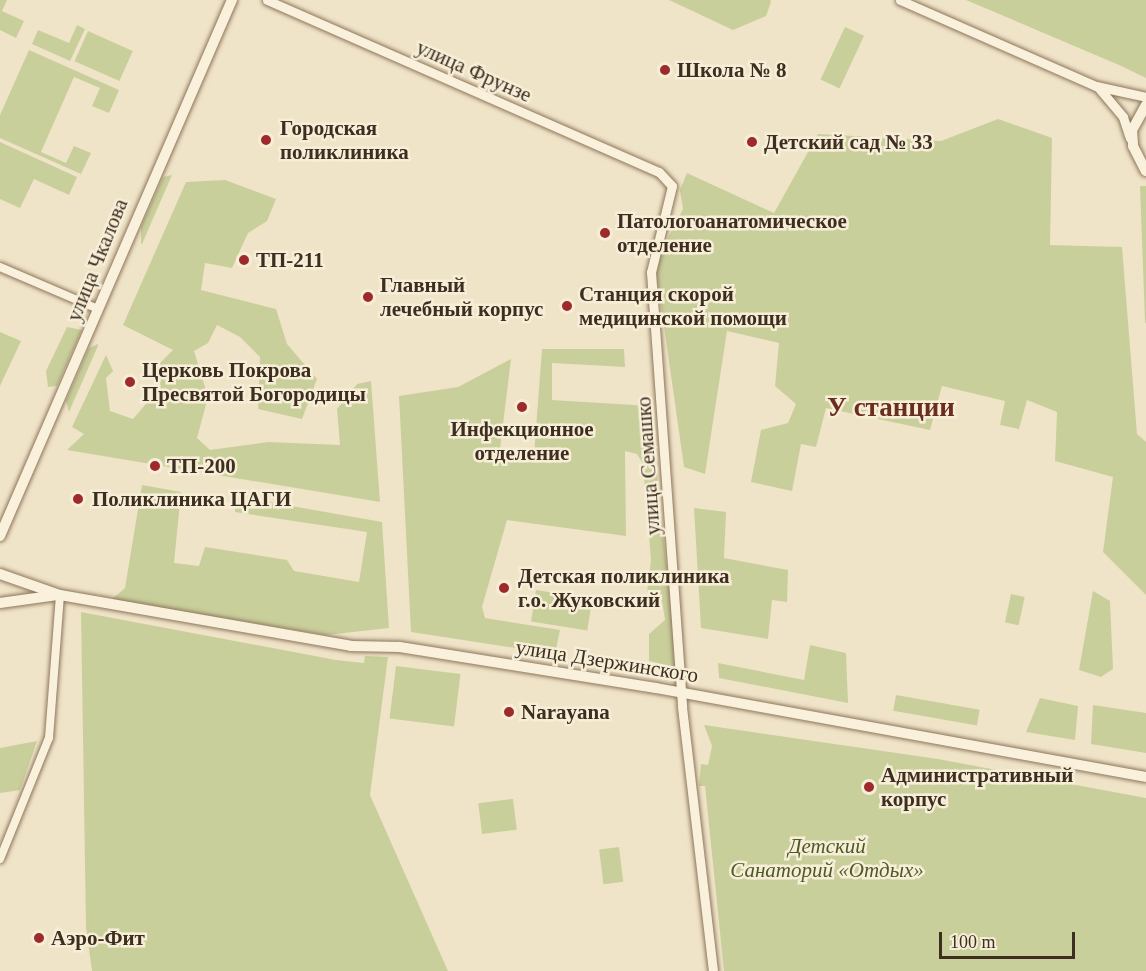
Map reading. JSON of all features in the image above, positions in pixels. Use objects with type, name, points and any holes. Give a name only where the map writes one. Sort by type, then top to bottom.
[{"type":"main road","name":"улица Чкалова","points":[[0,536],[232,0]]},
{"type":"main road","points":[[1146,105],[1132,130],[1133,146],[1146,171]]},
{"type":"main road","points":[[1,603],[12,590],[4,576]]},
{"type":"main road","name":"улица Дзержинского","points":[[4,576],[60,595],[351,646],[400,647],[682,692],[1146,777]]},
{"type":"main road","name":"улица Дзержинского","points":[[1,603],[60,595]]},
{"type":"street","name":"улица Фрунзе","points":[[267,0],[666,177]]},
{"type":"street","points":[[900,0],[1096,86],[1146,97]]},
{"type":"street","points":[[1096,86],[1123,117],[1133,146]]},
{"type":"street","name":"улица Семашко","points":[[666,177],[672,195],[651,272],[682,692],[713,971]]},
{"type":"street","points":[[0,267],[98,309]]},
{"type":"street","points":[[0,859],[49,738],[60,595]]},
{"type":"green space","points":[[0,0],[7,0],[2,11],[24,21],[16,38],[0,30]]},
{"type":"green space","points":[[669,0],[770,0],[771,2],[766,16],[733,30]]},
{"type":"green space","points":[[966,0],[1146,0],[1146,78],[1119,65]]},
{"type":"green space","points":[[77,25],[85,29],[70,61],[32,44],[38,30],[69,43]]},
{"type":"green space","points":[[845,27],[864,36],[840,88],[820,80]]},
{"type":"green space","points":[[88,31],[133,51],[119,81],[75,61]]},
{"type":"green space","points":[[29,50],[119,90],[109,113],[92,106],[100,88],[74,77],[41,152],[66,163],[74,146],[91,153],[81,174],[0,138],[0,115]]},
{"type":"green space","points":[[998,119],[1052,138],[1050,245],[1122,247],[1137,434],[1146,442],[1146,595],[1103,552],[1113,477],[1055,461],[1057,412],[1027,400],[1019,429],[1000,425],[1005,401],[942,386],[930,430],[826,408],[816,447],[801,444],[792,491],[751,482],[761,430],[788,423],[796,404],[775,386],[779,343],[727,331],[705,474],[684,467],[655,263],[683,209],[680,190],[687,173],[774,213],[818,134],[941,141]]},
{"type":"green space","points":[[0,142],[77,177],[69,195],[34,179],[20,208],[0,199]]},
{"type":"green space","points":[[172,175],[141,244],[141,227],[163,177]]},
{"type":"green space","points":[[225,180],[276,199],[267,221],[248,233],[232,268],[205,263],[201,290],[276,309],[287,344],[317,379],[302,419],[258,409],[260,357],[240,337],[217,325],[208,343],[194,351],[208,397],[197,438],[210,450],[268,442],[340,445],[337,409],[357,384],[371,381],[380,502],[67,450],[84,434],[72,427],[106,355],[113,371],[106,378],[110,411],[133,419],[157,391],[161,380],[157,366],[173,350],[123,325],[186,182]]},
{"type":"green space","points":[[1140,186],[1146,186],[1146,324],[1145,322]]},
{"type":"green space","points":[[67,327],[82,330],[57,386],[48,387],[46,371]]},
{"type":"green space","points":[[0,332],[21,341],[0,386]]},
{"type":"green space","points":[[98,344],[69,412],[66,401],[89,348]]},
{"type":"green space","points":[[542,349],[624,349],[625,367],[552,363],[552,400],[650,406],[677,668],[649,661],[649,634],[665,620],[662,601],[647,592],[651,560],[643,464],[637,454],[625,451],[626,536],[507,520],[482,607],[485,618],[560,630],[555,654],[411,632],[399,396],[458,387],[511,359],[500,449],[534,454]]},
{"type":"green space","points":[[142,485],[181,492],[174,563],[199,566],[205,547],[287,560],[294,571],[359,582],[367,532],[235,512],[235,496],[382,522],[389,628],[326,635],[111,600],[125,588]]},
{"type":"green space","points":[[694,508],[726,512],[724,558],[788,570],[787,602],[772,600],[768,639],[701,628]]},
{"type":"green space","points":[[536,590],[592,599],[587,631],[531,622]]},
{"type":"green space","points":[[1093,591],[1110,601],[1113,669],[1101,677],[1079,670]]},
{"type":"green space","points":[[1011,594],[1025,597],[1019,625],[1005,622]]},
{"type":"green space","points":[[81,612],[336,660],[364,663],[365,656],[388,657],[370,795],[448,971],[92,971],[86,927]]},
{"type":"green space","points":[[810,645],[846,653],[848,703],[719,678],[718,663],[804,680]]},
{"type":"green space","points":[[396,666],[461,674],[454,727],[390,719]]},
{"type":"green space","points":[[896,695],[980,710],[977,726],[893,711]]},
{"type":"green space","points":[[1040,698],[1078,706],[1075,740],[1026,732]]},
{"type":"green space","points":[[1093,705],[1146,713],[1146,753],[1091,744]]},
{"type":"green space","name":"Детский Санаторий «Отдых»","points":[[704,725],[938,759],[1146,798],[1146,971],[724,971],[705,786],[699,786],[701,764],[708,765],[712,746]]},
{"type":"green space","points":[[37,741],[20,790],[0,793],[0,748]]},
{"type":"green space","points":[[513,799],[517,830],[482,834],[478,803]]},
{"type":"green space","points":[[619,847],[623,882],[603,884],[599,849]]},
{"type":"place","name":"Школа № 8","points":[[665,70]]},
{"type":"place","name":"Городская поликлиника","points":[[266,140]]},
{"type":"place","name":"Детский сад № 33","points":[[752,142]]},
{"type":"place","name":"Патологоанатомическое отделение","points":[[605,233]]},
{"type":"place","name":"ТП-211","points":[[244,260]]},
{"type":"place","name":"Главный лечебный корпус","points":[[368,297]]},
{"type":"place","name":"Станция скорой медицинской помощи","points":[[567,306]]},
{"type":"place","name":"Церковь Покрова Пресвятой Богородицы","points":[[130,382]]},
{"type":"place","name":"Инфекционное отделение","points":[[522,407]]},
{"type":"place","name":"ТП-200","points":[[155,466]]},
{"type":"place","name":"Поликлиника ЦАГИ","points":[[78,499]]},
{"type":"place","name":"Детская поликлиника г.о. Жуковский","points":[[504,588]]},
{"type":"place","name":"Narayana","points":[[509,712]]},
{"type":"place","name":"Административный корпус","points":[[869,787]]},
{"type":"place","name":"Аэро-Фит","points":[[39,938]]},
{"type":"district","name":"У станции","points":[[891,408]]}]
